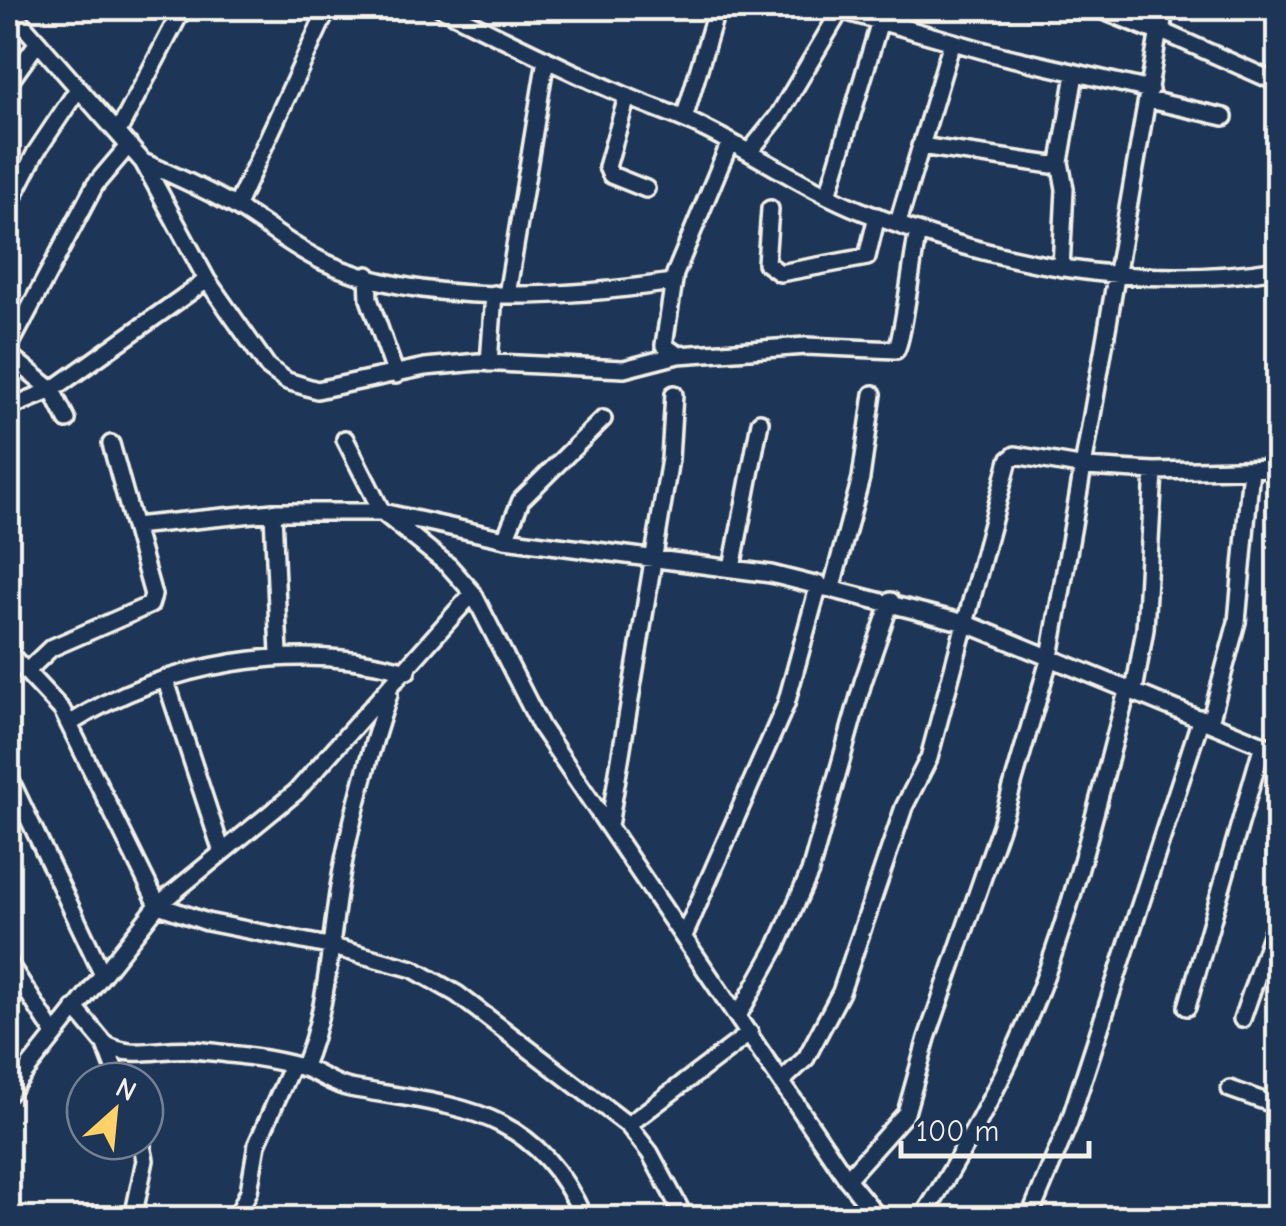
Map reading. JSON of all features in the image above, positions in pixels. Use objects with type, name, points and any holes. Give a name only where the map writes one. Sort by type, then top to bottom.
[{"type":"street","points":[[67,420],[52,390],[8,352],[95,185],[124,138],[183,8]]},
{"type":"street","points":[[236,207],[328,8]]},
{"type":"street","points":[[441,8],[627,97],[684,118],[877,216],[994,256],[1118,278],[1233,276],[1278,269]]},
{"type":"street","points":[[684,118],[716,8]]},
{"type":"street","points":[[1104,8],[1278,82]]},
{"type":"street","points":[[847,1178],[906,1113],[926,1038],[1001,825],[1050,657],[1162,8]]},
{"type":"street","points":[[750,151],[786,103],[841,9],[1224,117]]},
{"type":"street","points":[[11,18],[38,42],[143,162],[207,280],[268,367],[287,380],[317,390],[425,368],[490,364],[624,368],[678,355],[806,346],[896,350],[902,342],[903,304],[918,231]]},
{"type":"street","points":[[828,194],[880,22]]},
{"type":"street","points":[[8,84],[38,42]]},
{"type":"street","points":[[898,224],[952,42]]},
{"type":"street","points":[[490,364],[546,59]]},
{"type":"street","points":[[1061,268],[1066,188],[1060,162],[1074,74]]},
{"type":"street","points":[[8,208],[36,152],[78,89]]},
{"type":"street","points":[[627,97],[607,167],[611,175],[646,189]]},
{"type":"street","points":[[678,355],[664,345],[672,282],[730,142]]},
{"type":"street","points":[[920,146],[992,159],[1052,165],[1060,162]]},
{"type":"street","points":[[143,162],[236,207],[326,263],[368,275],[501,294],[583,296],[672,282]]},
{"type":"street","points":[[770,208],[766,262],[780,272],[868,257],[877,216]]},
{"type":"street","points":[[368,275],[369,298],[396,375]]},
{"type":"street","points":[[8,408],[52,390],[207,280]]},
{"type":"street","points":[[609,826],[673,434],[674,394]]},
{"type":"street","points":[[684,936],[786,704],[861,478],[873,394]]},
{"type":"street","points":[[505,538],[521,500],[603,418]]},
{"type":"street","points":[[732,568],[760,422]]},
{"type":"street","points":[[345,439],[382,512],[449,566],[472,593],[541,727],[847,1178],[879,1218]]},
{"type":"street","points":[[28,670],[51,648],[150,605],[152,596],[111,444]]},
{"type":"street","points":[[782,1081],[806,1058],[842,992],[904,808],[929,758],[1009,460],[1015,454],[1085,467],[1154,471],[1278,468]]},
{"type":"street","points":[[1029,1218],[1068,1124],[1237,622],[1251,469]]},
{"type":"street","points":[[922,1218],[969,1143],[1025,1028],[1068,902],[1146,630],[1154,471]]},
{"type":"street","points":[[273,512],[279,654]]},
{"type":"street","points":[[134,526],[273,512],[382,512],[505,538],[732,568],[825,586],[965,623],[1278,751]]},
{"type":"street","points":[[8,1094],[158,906],[296,792],[472,593]]},
{"type":"street","points":[[738,1016],[777,946],[810,872],[863,682],[891,601]]},
{"type":"street","points":[[8,652],[28,670],[70,724],[158,906],[207,922],[333,946],[413,969],[457,994],[628,1125],[650,1153],[685,1218]]},
{"type":"street","points":[[70,724],[110,698],[279,654],[365,660],[407,670]]},
{"type":"street","points":[[166,681],[222,852]]},
{"type":"street","points":[[236,1218],[249,1191],[257,1144],[322,1014],[338,890],[360,783],[392,685]]},
{"type":"street","points":[[1187,1007],[1262,744]]},
{"type":"street","points":[[8,775],[102,974]]},
{"type":"street","points":[[1242,1019],[1269,953],[1278,915]]},
{"type":"street","points":[[8,962],[54,1033]]},
{"type":"street","points":[[75,1008],[105,1044],[111,1061]]},
{"type":"street","points":[[628,1125],[750,1033]]},
{"type":"street","points":[[105,1044],[127,1054],[169,1046],[298,1067],[347,1088],[453,1107],[516,1130],[538,1146],[584,1218]]},
{"type":"street","points":[[1230,1089],[1278,1106]]},
{"type":"street","points":[[132,1218],[145,1161]]}]
